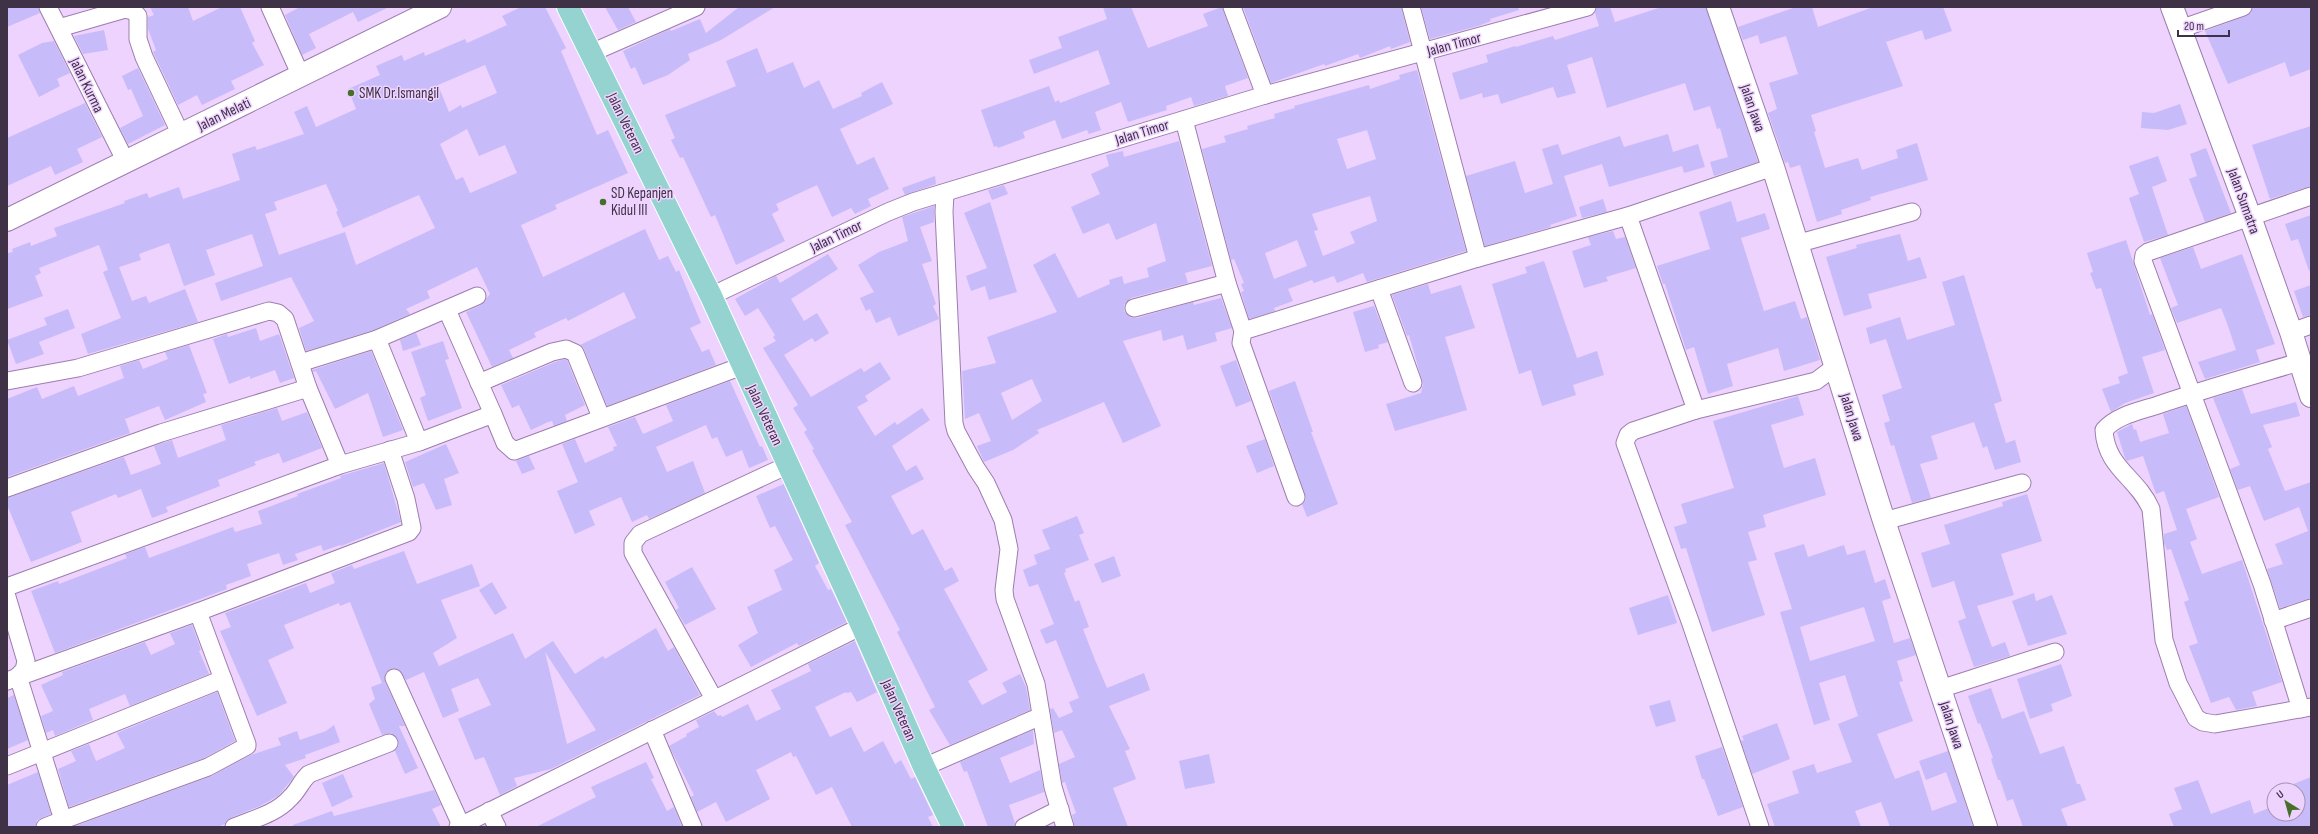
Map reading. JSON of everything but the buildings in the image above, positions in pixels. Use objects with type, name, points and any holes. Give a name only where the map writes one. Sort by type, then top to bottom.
[{"type":"main road","name":"Jalan Melati","points":[[7,220],[440,7]]},
{"type":"main road","name":"Jalan Veteran","points":[[568,7],[711,296],[862,626],[924,768],[953,827]]},
{"type":"main road","name":"Jalan Jawa","points":[[1718,7],[1773,167],[1884,521],[1986,827]]},
{"type":"main road","name":"Jalan Sumatra","points":[[2172,7],[2250,217],[2301,328],[2299,362],[2311,396]]},
{"type":"street","name":"Jalan Kurma","points":[[48,7],[126,162]]},
{"type":"street","points":[[270,7],[301,76]]},
{"type":"street","points":[[591,53],[696,7]]},
{"type":"street","points":[[1232,7],[1266,95]]},
{"type":"street","points":[[1411,7],[1478,258]]},
{"type":"street","name":"Jalan Timor","points":[[711,296],[888,212],[913,202],[942,195],[1043,162],[1266,95],[1587,7]]},
{"type":"street","points":[[2180,29],[2243,7]]},
{"type":"street","points":[[59,28],[125,9],[133,11],[138,16],[138,39],[144,57],[181,135]]},
{"type":"street","points":[[1184,120],[1227,283],[1243,331],[1241,343],[1296,497]]},
{"type":"street","points":[[1243,331],[1478,258],[1628,216],[1773,167]]},
{"type":"street","points":[[942,195],[954,423],[956,431],[986,483],[1003,520],[1009,549],[1004,590],[1005,599],[1036,684],[1035,719],[1053,787],[1052,813],[1065,827]]},
{"type":"street","points":[[2299,362],[2190,394],[2111,422],[2104,430],[2108,454],[2139,490],[2151,509],[2164,640],[2178,683],[2196,718],[2203,722],[2215,724],[2306,708],[2273,621],[2262,584],[2190,394],[2143,258],[2148,252],[2311,196]]},
{"type":"street","points":[[1796,244],[1912,212]]},
{"type":"street","points":[[1628,216],[1696,410]]},
{"type":"street","points":[[1134,308],[1227,283]]},
{"type":"street","points":[[1379,288],[1413,384]]},
{"type":"street","points":[[300,363],[377,339],[477,296]]},
{"type":"street","points":[[447,310],[505,443],[514,451],[601,417],[742,366]]},
{"type":"street","points":[[7,381],[78,368],[268,311],[278,312],[285,319],[308,388],[340,465]]},
{"type":"street","points":[[377,339],[419,442]]},
{"type":"street","points":[[479,383],[552,352],[566,348],[575,353],[601,417]]},
{"type":"street","points":[[1760,827],[1690,621],[1625,443],[1628,435],[1633,430],[1696,410],[1816,382],[1836,366]]},
{"type":"street","points":[[7,488],[162,433],[308,388]]},
{"type":"street","points":[[7,587],[340,465],[419,442],[493,414]]},
{"type":"street","points":[[11,674],[198,612],[409,532],[412,528],[409,512],[390,450]]},
{"type":"street","points":[[714,700],[633,553],[633,542],[640,534],[788,465]]},
{"type":"street","points":[[1884,521],[2022,483]]},
{"type":"street","points":[[7,597],[26,662],[24,670],[11,674]]},
{"type":"street","points":[[2273,621],[2311,608]]},
{"type":"street","points":[[44,827],[208,767],[244,748],[247,744],[198,612]]},
{"type":"street","points":[[394,678],[460,826],[862,626]]},
{"type":"street","points":[[1940,689],[2055,652]]},
{"type":"street","points":[[11,674],[42,751],[63,820]]},
{"type":"street","points":[[7,766],[223,679]]},
{"type":"street","points":[[924,768],[1035,719]]},
{"type":"street","points":[[652,730],[693,827]]},
{"type":"street","points":[[234,827],[268,814],[280,806],[296,792],[302,779],[310,774],[389,743]]},
{"type":"street","points":[[489,811],[497,827]]},
{"type":"street","points":[[1024,827],[1052,813]]},
{"type":"place","name":"SMK Dr.Ismangil","points":[[351,93]]},
{"type":"place","name":"SD Kepanjen Kidul III","points":[[603,202]]}]
